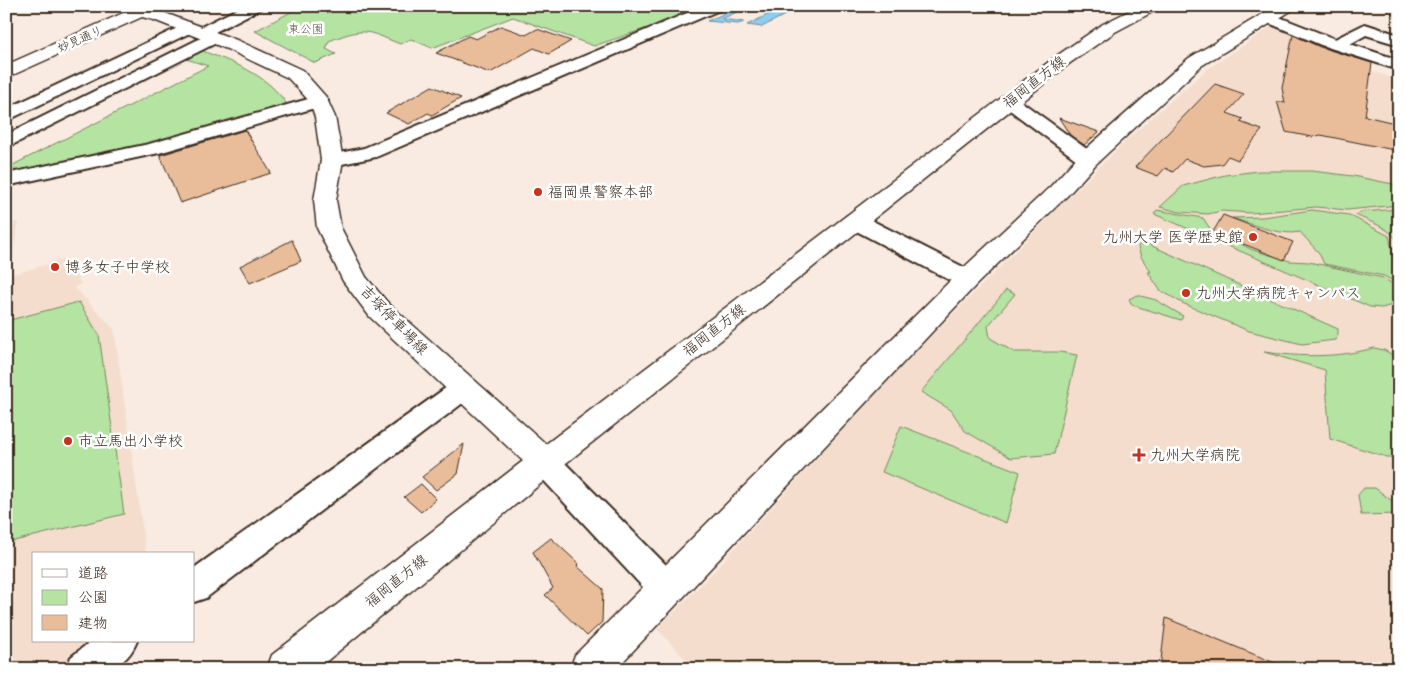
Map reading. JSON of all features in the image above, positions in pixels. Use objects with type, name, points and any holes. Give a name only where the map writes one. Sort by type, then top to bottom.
[{"type":"main road","name":"福岡直方線","points":[[286,669],[545,462],[1009,101],[1109,28],[1152,6]]},
{"type":"main road","name":"吉塚停車場線","points":[[147,9],[159,16],[295,74],[319,101],[325,117],[332,160],[326,200],[329,228],[356,281],[379,310],[463,389],[545,462]]},
{"type":"main road","name":"妙見通り","points":[[6,72],[147,9]]},
{"type":"main road","points":[[590,669],[666,588],[967,279],[1059,191],[1088,159],[1195,62],[1279,12]]},
{"type":"street","points":[[6,142],[69,110],[201,33],[255,6]]},
{"type":"street","points":[[332,160],[369,153],[717,6]]},
{"type":"street","points":[[1279,12],[1336,45],[1399,65]]},
{"type":"street","points":[[1336,45],[1365,29],[1399,40]]},
{"type":"street","points":[[6,116],[201,33]]},
{"type":"street","points":[[38,101],[69,110]]},
{"type":"street","points":[[6,180],[152,149],[319,101]]},
{"type":"street","points":[[1009,101],[1088,159]]},
{"type":"street","points":[[855,221],[967,279]]},
{"type":"street","points":[[195,586],[463,389]]},
{"type":"street","points":[[545,462],[666,588]]},
{"type":"street","points":[[83,669],[119,642]]},
{"type":"shaded area","name":"九州大学病院","points":[[1275,24],[1326,43],[1344,62],[1399,80],[1399,669],[695,669],[657,629],[705,581],[886,382],[1131,136],[1205,71]]},
{"type":"shaded area","name":"市立馬出小学校","points":[[18,222],[10,275],[66,259],[81,284],[74,287],[114,329],[146,552],[32,552],[32,642],[92,642],[55,669],[6,669],[6,224]]},
{"type":"green space","name":"東公園","points":[[302,6],[701,6],[653,26],[594,46],[513,17],[432,48],[411,39],[400,44],[372,33],[358,32],[329,41],[326,49],[336,54],[315,63],[255,31]]},
{"type":"green space","points":[[197,49],[248,70],[270,85],[288,106],[150,146],[17,173],[11,166],[208,66],[180,57]]},
{"type":"green space","points":[[1259,171],[1312,171],[1353,176],[1398,185],[1399,205],[1347,210],[1316,207],[1251,213],[1222,211],[1208,214],[1179,212],[1160,207],[1183,186],[1225,175]]},
{"type":"green space","points":[[1399,209],[1399,246],[1387,230],[1356,215],[1361,212]]},
{"type":"green space","points":[[1157,210],[1203,218],[1211,230],[1253,250],[1290,261],[1309,262],[1383,278],[1399,288],[1399,303],[1382,308],[1370,307],[1154,214]]},
{"type":"green space","points":[[1312,210],[1349,215],[1389,236],[1399,284],[1384,276],[1324,264],[1319,253],[1300,232],[1275,231],[1232,218],[1263,217]]},
{"type":"green space","points":[[1141,241],[1338,329],[1338,334],[1335,340],[1302,344],[1249,331],[1182,303],[1160,290],[1148,272],[1151,272],[1141,257],[1138,247]]},
{"type":"green space","points":[[1006,290],[1015,294],[988,326],[990,338],[1014,352],[1060,352],[1077,355],[1054,454],[1011,458],[965,431],[951,410],[921,392]]},
{"type":"green space","points":[[1137,295],[1156,300],[1183,316],[1181,320],[1132,305],[1129,299]]},
{"type":"green space","name":"市立馬出小学校","points":[[79,302],[99,335],[124,514],[6,543],[6,321]]},
{"type":"green space","points":[[1374,348],[1384,350],[1399,359],[1399,461],[1330,439],[1325,370],[1264,352],[1319,356],[1346,354]]},
{"type":"green space","points":[[901,426],[1020,472],[1006,523],[882,472]]},
{"type":"green space","points":[[1364,488],[1375,488],[1399,506],[1399,514],[1361,515],[1358,495]]},
{"type":"water","points":[[742,6],[770,6],[755,11],[741,10],[722,19],[744,22],[738,24],[707,21]]},
{"type":"water","points":[[785,6],[802,6],[762,27],[747,25]]},
{"type":"building","points":[[501,26],[526,35],[537,29],[571,41],[549,54],[534,48],[490,73],[436,53],[468,36],[476,39]]},
{"type":"building","points":[[1293,35],[1320,47],[1372,63],[1365,116],[1399,124],[1399,151],[1321,135],[1312,137],[1286,132],[1277,101],[1285,103],[1282,88]]},
{"type":"building","points":[[1215,84],[1244,94],[1227,113],[1243,119],[1240,122],[1262,130],[1238,160],[1228,156],[1222,164],[1204,166],[1185,159],[1173,172],[1165,168],[1158,176],[1135,167]]},
{"type":"building","points":[[432,86],[461,98],[432,115],[428,113],[409,124],[386,113]]},
{"type":"building","points":[[1059,118],[1099,132],[1084,145],[1070,135]]},
{"type":"building","points":[[245,130],[271,173],[180,203],[160,155]]},
{"type":"building","name":"九州大学 医学歴史館","points":[[1223,215],[1293,242],[1284,260],[1213,232]]},
{"type":"building","points":[[292,240],[301,261],[250,283],[240,266]]},
{"type":"building","points":[[464,444],[458,474],[436,490],[422,477]]},
{"type":"building","points":[[421,484],[436,499],[421,512],[404,497]]},
{"type":"building","points":[[551,538],[579,564],[577,566],[603,589],[602,622],[587,636],[545,595],[553,588],[533,552]]},
{"type":"building","points":[[1166,618],[1287,668],[1287,669],[1160,669]]},
{"type":"place","name":"福岡県警察本部","points":[[538,192]]},
{"type":"place","name":"九州大学 医学歴史館","points":[[1253,237]]},
{"type":"place","name":"博多女子中学校","points":[[55,267]]},
{"type":"place","name":"九州大学病院キャンパス","points":[[1186,293]]},
{"type":"place","name":"市立馬出小学校","points":[[68,441]]},
{"type":"place","name":"九州大学病院","points":[[1139,455]]}]
